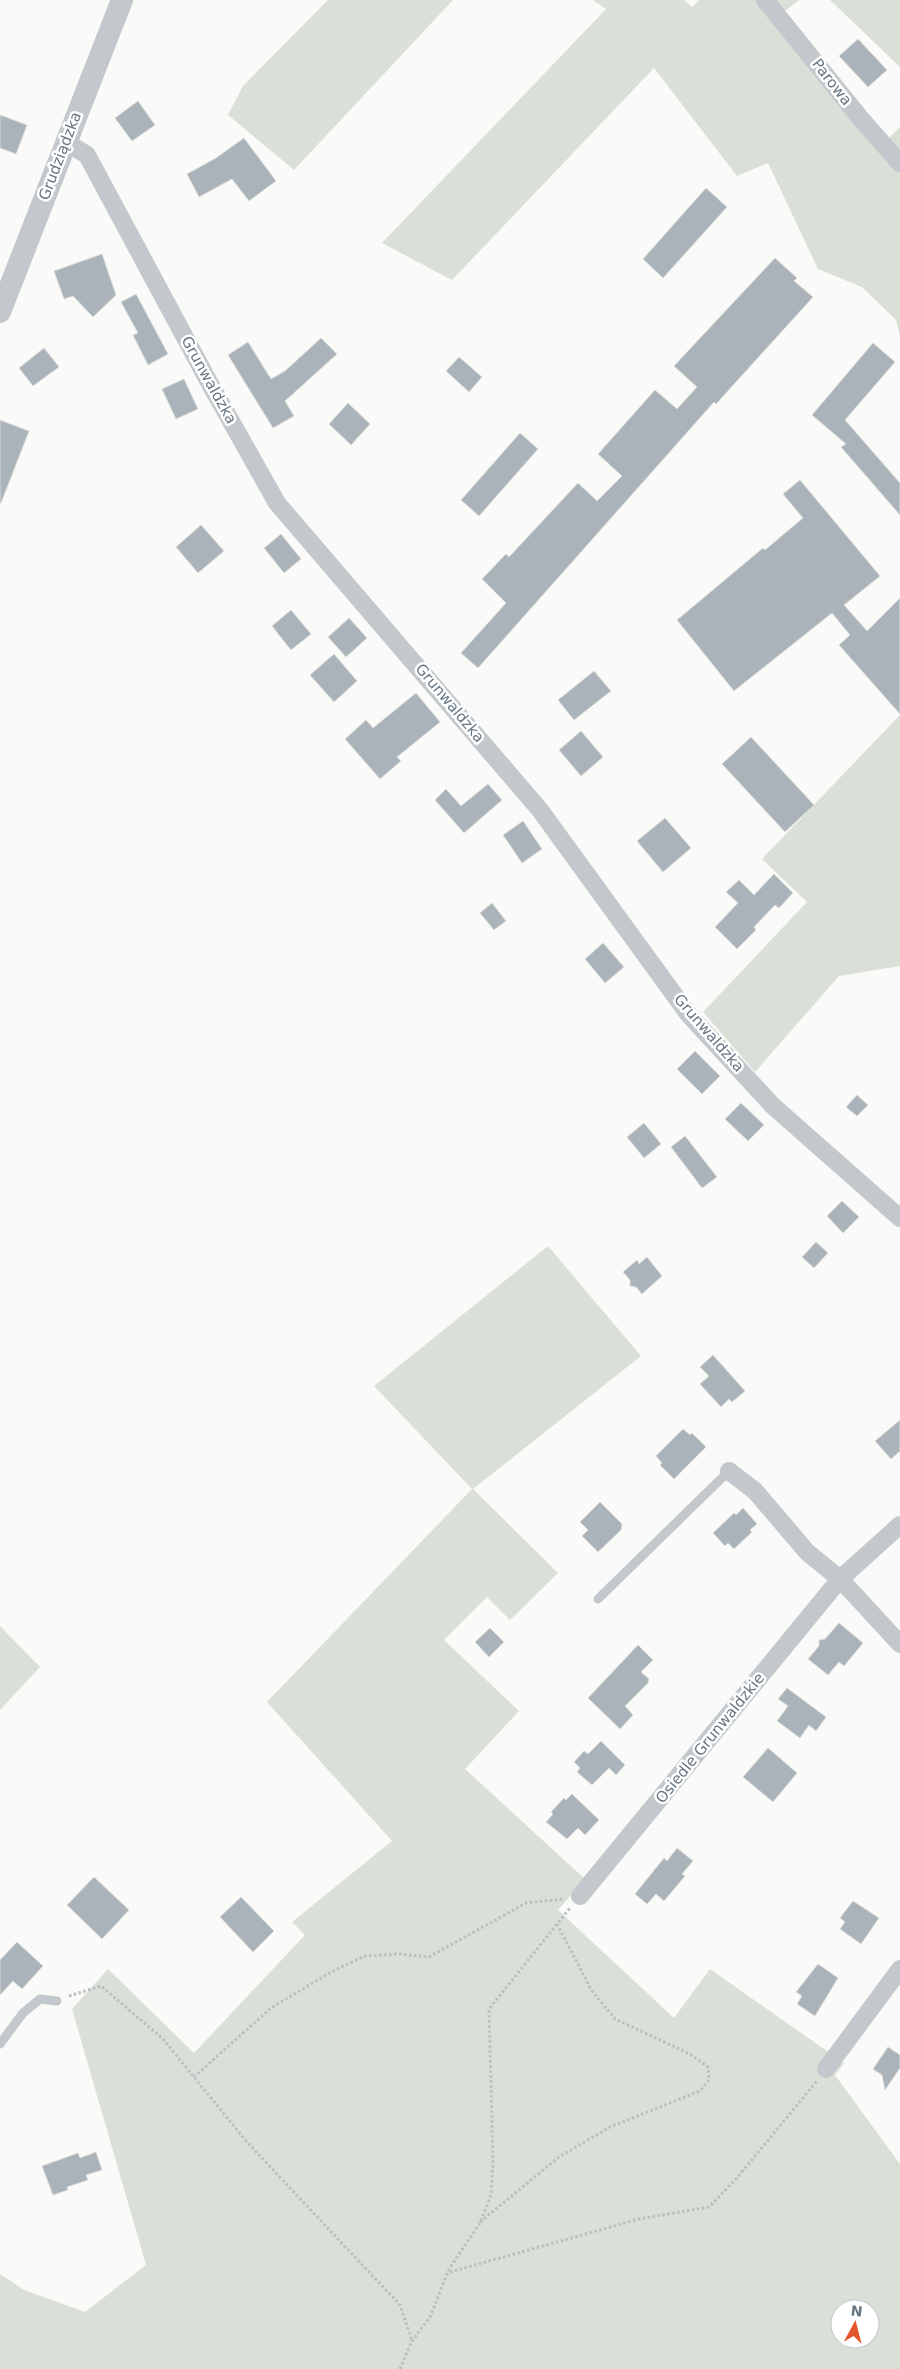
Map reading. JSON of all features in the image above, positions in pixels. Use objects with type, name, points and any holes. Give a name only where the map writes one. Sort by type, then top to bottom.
[{"type":"street","name":"Grudziądzka","points":[[0,312],[122,0]]},
{"type":"street","name":"Parowa","points":[[765,0],[861,119],[900,163]]},
{"type":"street","name":"Grunwaldzka","points":[[66,142],[87,155],[210,384],[277,502],[540,810],[689,1015],[773,1106],[900,1218]]},
{"type":"street","points":[[729,1471],[756,1491],[807,1552],[840,1579],[900,1644]]},
{"type":"street","name":"Osiedle Grunwaldzkie","points":[[580,1896],[840,1579],[900,1525]]},
{"type":"street","points":[[826,2069],[900,1969]]},
{"type":"lane","points":[[598,1599],[729,1471]]},
{"type":"lane","points":[[0,2044],[23,2013],[40,1999],[57,2000]]},
{"type":"path","points":[[400,2369],[412,2341],[430,2317],[450,2272],[449,2269],[480,2223],[491,2195],[489,2009],[580,1896]]},
{"type":"path","points":[[194,2077],[272,2008],[365,1956],[400,1954],[429,1957],[526,1903],[552,1902],[580,1896]]},
{"type":"path","points":[[480,2223],[559,2157],[610,2127],[700,2091],[709,2080],[708,2067],[690,2054],[615,2020],[592,1991],[557,1924]]},
{"type":"path","points":[[57,2000],[101,1986],[162,2039],[246,2141],[400,2305],[412,2341]]},
{"type":"path","points":[[450,2272],[639,2219],[709,2207],[736,2179],[826,2069]]},
{"type":"shaded area","points":[[328,0],[453,0],[294,170],[228,115],[243,86]]},
{"type":"shaded area","points":[[593,0],[684,0],[692,7],[699,0],[799,0],[785,11],[887,140],[900,127],[900,336],[896,320],[862,287],[818,269],[768,163],[737,176],[654,68],[452,280],[382,243],[606,9]]},
{"type":"shaded area","points":[[830,0],[900,0],[900,67]]},
{"type":"shaded area","points":[[900,715],[900,966],[839,976],[755,1072],[703,1012],[807,902],[762,859]]},
{"type":"shaded area","points":[[548,1246],[641,1356],[473,1489],[558,1573],[510,1620],[487,1597],[444,1640],[519,1711],[465,1769],[585,1879],[558,1910],[674,2018],[710,1969],[844,2063],[835,2075],[900,2164],[900,2369],[0,2369],[0,2274],[24,2290],[85,2312],[146,2265],[72,2009],[108,1969],[194,2053],[305,1935],[292,1922],[392,1841],[267,1702],[472,1489],[374,1386]]},
{"type":"shaded area","points":[[0,1626],[40,1667],[0,1710]]},
{"type":"building","points":[[858,39],[887,70],[868,87],[839,56]]},
{"type":"building","points":[[138,101],[155,125],[132,141],[115,118]]},
{"type":"building","points":[[0,115],[27,125],[16,154],[0,148]]},
{"type":"building","points":[[244,138],[276,181],[249,201],[232,179],[199,197],[187,174],[216,158]]},
{"type":"building","points":[[706,188],[727,207],[663,278],[643,259]]},
{"type":"building","points":[[102,254],[116,295],[93,317],[73,296],[64,299],[54,271]]},
{"type":"building","points":[[775,258],[797,278],[794,281],[813,297],[716,404],[714,402],[478,668],[461,653],[506,603],[482,579],[506,554],[509,557],[578,483],[597,501],[622,476],[598,454],[655,390],[677,409],[697,387],[674,366]]},
{"type":"building","points":[[136,294],[168,354],[148,365],[133,335],[138,333],[121,302]]},
{"type":"building","points":[[321,338],[337,354],[285,401],[294,416],[273,428],[228,355],[248,342],[271,379],[285,371]]},
{"type":"building","points":[[873,343],[895,362],[845,420],[900,483],[900,515],[841,447],[846,444],[812,415]]},
{"type":"building","points":[[44,348],[59,367],[33,386],[19,368]]},
{"type":"building","points":[[459,357],[482,377],[469,392],[446,371]]},
{"type":"building","points":[[184,379],[198,409],[176,419],[162,389]]},
{"type":"building","points":[[348,403],[370,424],[351,445],[329,424]]},
{"type":"building","points":[[0,420],[29,431],[1,503],[0,503]]},
{"type":"building","points":[[520,433],[538,449],[479,516],[461,500]]},
{"type":"building","points":[[800,480],[880,576],[844,605],[867,631],[900,598],[900,714],[839,645],[850,635],[832,613],[734,691],[677,620],[763,548],[765,550],[803,518],[783,494]]},
{"type":"building","points":[[201,525],[224,551],[198,573],[176,547]]},
{"type":"building","points":[[281,534],[301,559],[284,573],[264,548]]},
{"type":"building","points":[[291,610],[311,634],[291,650],[272,626]]},
{"type":"building","points":[[349,618],[367,638],[346,657],[328,637]]},
{"type":"building","points":[[334,654],[357,681],[334,702],[310,675]]},
{"type":"building","points":[[594,671],[611,691],[574,720],[558,700]]},
{"type":"building","points":[[416,693],[440,722],[397,757],[401,761],[380,779],[345,739],[366,720],[373,728]]},
{"type":"building","points":[[581,731],[603,757],[581,776],[559,750]]},
{"type":"building","points":[[751,737],[814,805],[785,832],[722,764]]},
{"type":"building","points":[[488,784],[502,800],[464,833],[435,800],[446,789],[461,806]]},
{"type":"building","points":[[665,818],[691,848],[663,872],[637,841]]},
{"type":"building","points":[[523,821],[542,849],[522,863],[503,835]]},
{"type":"building","points":[[774,874],[793,893],[779,908],[775,905],[754,927],[756,930],[737,949],[715,927],[738,903],[726,892],[739,880],[754,895]]},
{"type":"building","points":[[492,903],[506,921],[494,930],[480,913]]},
{"type":"building","points":[[603,943],[624,967],[605,983],[585,959]]},
{"type":"building","points":[[695,1051],[720,1076],[702,1094],[677,1069]]},
{"type":"building","points":[[857,1095],[868,1105],[857,1116],[846,1107]]},
{"type":"building","points":[[741,1103],[764,1125],[748,1141],[725,1119]]},
{"type":"building","points":[[644,1123],[661,1144],[644,1158],[627,1137]]},
{"type":"building","points":[[685,1136],[717,1177],[702,1188],[671,1147]]},
{"type":"building","points":[[842,1201],[859,1217],[843,1233],[827,1216]]},
{"type":"building","points":[[816,1242],[828,1253],[814,1268],[802,1257]]},
{"type":"building","points":[[647,1257],[662,1276],[642,1294],[636,1287],[630,1286],[630,1280],[623,1272],[637,1260],[639,1264]]},
{"type":"building","points":[[713,1355],[745,1391],[732,1402],[729,1399],[721,1407],[700,1384],[709,1376],[700,1367]]},
{"type":"building","points":[[900,1420],[900,1451],[891,1459],[875,1441]]},
{"type":"building","points":[[683,1429],[690,1435],[692,1433],[706,1447],[674,1479],[660,1465],[662,1463],[656,1456]]},
{"type":"building","points":[[600,1502],[622,1524],[621,1530],[598,1552],[582,1536],[588,1530],[580,1522]]},
{"type":"building","points":[[743,1508],[757,1524],[750,1530],[752,1532],[734,1549],[728,1543],[725,1546],[713,1533],[734,1513],[736,1515]]},
{"type":"building","points":[[839,1623],[863,1643],[844,1666],[839,1662],[828,1675],[808,1659],[819,1646],[819,1640],[825,1639]]},
{"type":"building","points":[[490,1628],[504,1642],[489,1657],[475,1642]]},
{"type":"building","points":[[638,1645],[653,1660],[641,1672],[649,1679],[648,1683],[625,1706],[633,1715],[620,1729],[588,1698]]},
{"type":"building","points":[[787,1688],[826,1717],[816,1731],[809,1725],[800,1738],[777,1721],[788,1706],[778,1699]]},
{"type":"building","points":[[601,1741],[625,1765],[616,1775],[609,1768],[592,1785],[577,1772],[580,1768],[574,1762],[584,1751],[588,1754]]},
{"type":"building","points":[[768,1748],[797,1773],[773,1802],[743,1777]]},
{"type":"building","points":[[572,1794],[599,1820],[585,1835],[578,1828],[567,1839],[546,1822],[553,1814],[551,1812],[564,1798],[566,1800]]},
{"type":"building","points":[[677,1848],[693,1861],[682,1874],[685,1876],[664,1901],[656,1894],[647,1904],[635,1894],[664,1858],[667,1861]]},
{"type":"building","points":[[94,1877],[129,1910],[102,1939],[67,1905]]},
{"type":"building","points":[[241,1897],[274,1931],[253,1952],[220,1917]]},
{"type":"building","points":[[853,1901],[879,1918],[861,1944],[840,1929],[845,1922],[840,1918]]},
{"type":"building","points":[[17,1942],[43,1966],[22,1989],[13,1981],[0,1995],[0,1960]]},
{"type":"building","points":[[818,1964],[838,1978],[815,2016],[797,2004],[802,1996],[796,1992]]},
{"type":"building","points":[[888,2047],[900,2055],[900,2068],[885,2090],[882,2075],[873,2069]]},
{"type":"building","points":[[96,2152],[102,2170],[86,2175],[88,2180],[67,2187],[68,2190],[53,2195],[42,2166],[78,2153],[80,2158]]}]
